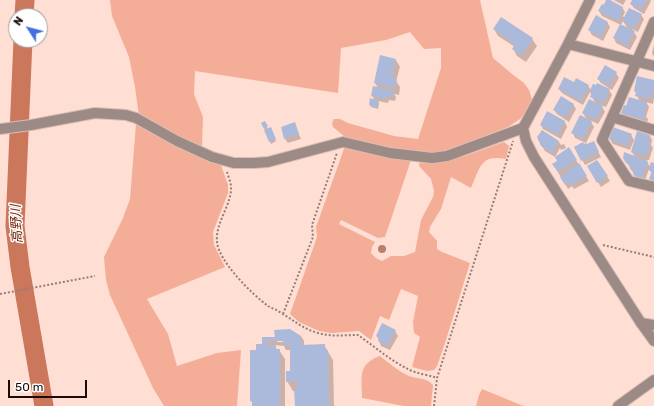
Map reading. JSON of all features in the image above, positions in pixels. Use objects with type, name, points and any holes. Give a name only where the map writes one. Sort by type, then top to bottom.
[{"type":"street","points":[[4,129],[95,113],[126,114],[136,118],[177,142],[224,161],[234,163],[268,162],[342,142],[390,153],[432,158],[447,156],[520,129],[568,44],[590,0]]},
{"type":"street","points":[[654,22],[602,140],[629,181],[654,187]]},
{"type":"street","points":[[568,44],[654,66]]},
{"type":"street","points":[[612,117],[654,130]]},
{"type":"street","points":[[520,129],[534,157],[654,341]]},
{"type":"street","points":[[641,323],[654,325]]},
{"type":"street","points":[[618,406],[654,380]]},
{"type":"path","points":[[434,406],[438,378],[520,129]]},
{"type":"path","points":[[283,314],[313,237],[312,225],[337,153]]},
{"type":"path","points":[[224,161],[231,186],[230,194],[217,232],[217,244],[225,262],[236,276],[268,306],[299,325],[318,333],[333,336],[358,335],[400,365],[412,371],[438,378]]},
{"type":"path","points":[[588,241],[654,257]]},
{"type":"path","points":[[0,294],[95,276]]},
{"type":"shaded area","points":[[110,0],[480,0],[493,58],[524,83],[529,90],[532,99],[525,113],[520,119],[508,127],[445,151],[432,154],[392,150],[345,137],[333,127],[332,123],[334,119],[340,119],[348,123],[394,136],[418,139],[441,68],[441,48],[424,49],[410,32],[386,40],[341,48],[338,93],[195,71],[194,94],[203,117],[202,148],[139,116],[129,57],[112,16]]},
{"type":"shaded area","points":[[136,124],[176,145],[221,165],[228,185],[228,193],[213,232],[214,245],[225,267],[147,299],[168,334],[177,366],[217,353],[241,350],[237,406],[164,406],[153,388],[110,295],[106,280],[104,257],[123,218],[130,199]]},
{"type":"shaded area","points":[[504,142],[509,146],[506,159],[491,159],[482,164],[471,188],[451,177],[441,209],[430,227],[429,232],[437,241],[437,249],[470,263],[444,346],[437,366],[434,370],[427,371],[412,367],[420,337],[414,333],[413,322],[418,296],[401,289],[389,320],[380,316],[371,340],[359,331],[331,333],[319,331],[299,322],[290,314],[317,237],[316,227],[345,146],[411,160],[385,237],[378,238],[341,220],[339,224],[375,242],[371,253],[382,261],[391,256],[404,256],[415,252],[421,220],[433,197],[434,191],[431,179],[419,166],[420,162],[452,159]]},
{"type":"shaded area","points":[[380,356],[405,374],[431,383],[433,385],[431,406],[404,406],[362,398],[362,372],[367,363]]},
{"type":"shaded area","points":[[482,389],[521,405],[525,406],[476,406]]},
{"type":"building","points":[[606,0],[610,0],[623,7],[618,21],[598,11],[602,4],[604,5]]},
{"type":"building","points":[[632,0],[647,0],[641,10],[630,4]]},
{"type":"building","points":[[629,8],[642,14],[635,28],[622,21]]},
{"type":"building","points":[[596,15],[608,22],[601,37],[588,30]]},
{"type":"building","points":[[501,17],[533,38],[522,55],[512,49],[515,44],[493,29]]},
{"type":"building","points":[[620,24],[635,31],[627,46],[613,38]]},
{"type":"building","points":[[380,55],[396,59],[392,78],[397,79],[395,88],[374,83]]},
{"type":"building","points":[[605,65],[617,72],[609,85],[597,79]]},
{"type":"building","points":[[637,76],[654,80],[654,92],[653,94],[652,93],[650,99],[635,96],[636,92],[634,91]]},
{"type":"building","points":[[564,77],[574,82],[576,78],[589,85],[581,101],[558,89]]},
{"type":"building","points":[[597,83],[610,89],[604,103],[590,97],[592,93],[589,92],[593,84],[596,85]]},
{"type":"building","points":[[373,86],[394,91],[393,97],[387,96],[386,99],[371,96]]},
{"type":"building","points":[[561,96],[574,104],[566,118],[553,110]]},
{"type":"building","points":[[629,97],[647,102],[644,120],[621,113],[624,105],[626,106]]},
{"type":"building","points":[[370,98],[379,101],[377,108],[369,105]]},
{"type":"building","points":[[589,99],[603,106],[596,120],[582,113]]},
{"type":"building","points":[[547,111],[565,121],[558,135],[540,125]]},
{"type":"building","points":[[580,115],[592,121],[583,139],[571,133]]},
{"type":"building","points":[[265,121],[268,126],[264,129],[261,123]]},
{"type":"building","points":[[295,122],[299,134],[284,139],[281,127]]},
{"type":"building","points":[[271,127],[276,139],[269,142],[264,130]]},
{"type":"building","points":[[613,127],[632,134],[627,146],[609,139]]},
{"type":"building","points":[[542,130],[559,141],[552,153],[541,146],[537,137]]},
{"type":"building","points":[[637,131],[650,135],[648,142],[651,142],[647,156],[631,152]]},
{"type":"building","points":[[594,141],[599,152],[581,161],[574,147],[583,142],[584,144],[587,144]]},
{"type":"building","points":[[569,147],[577,160],[558,172],[552,164],[557,161],[555,157]]},
{"type":"building","points":[[624,152],[648,161],[642,179],[633,175],[634,172],[630,169],[631,165],[626,163],[623,158]]},
{"type":"building","points":[[597,160],[608,176],[597,183],[587,166]]},
{"type":"building","points":[[651,162],[654,163],[654,181],[649,179],[652,171],[648,170]]},
{"type":"building","points":[[579,163],[587,176],[571,185],[569,182],[565,185],[560,177],[568,172],[567,170]]},
{"type":"building","points":[[382,323],[396,330],[387,346],[378,341],[379,338],[376,336]]},
{"type":"building","points":[[290,329],[301,336],[301,345],[325,344],[325,350],[328,350],[329,405],[333,406],[295,406],[294,388],[297,388],[297,381],[286,382],[286,371],[290,371],[290,345],[283,345],[283,341],[267,341],[267,346],[276,345],[276,349],[280,349],[280,406],[252,406],[252,401],[250,401],[250,350],[256,350],[256,344],[262,344],[262,337],[275,337],[274,330]]},
{"type":"waterway","name":"高野川","points":[[24,8],[25,0]]},
{"type":"waterway","name":"高野川","points":[[23,48],[15,226],[20,267],[44,406]]}]
